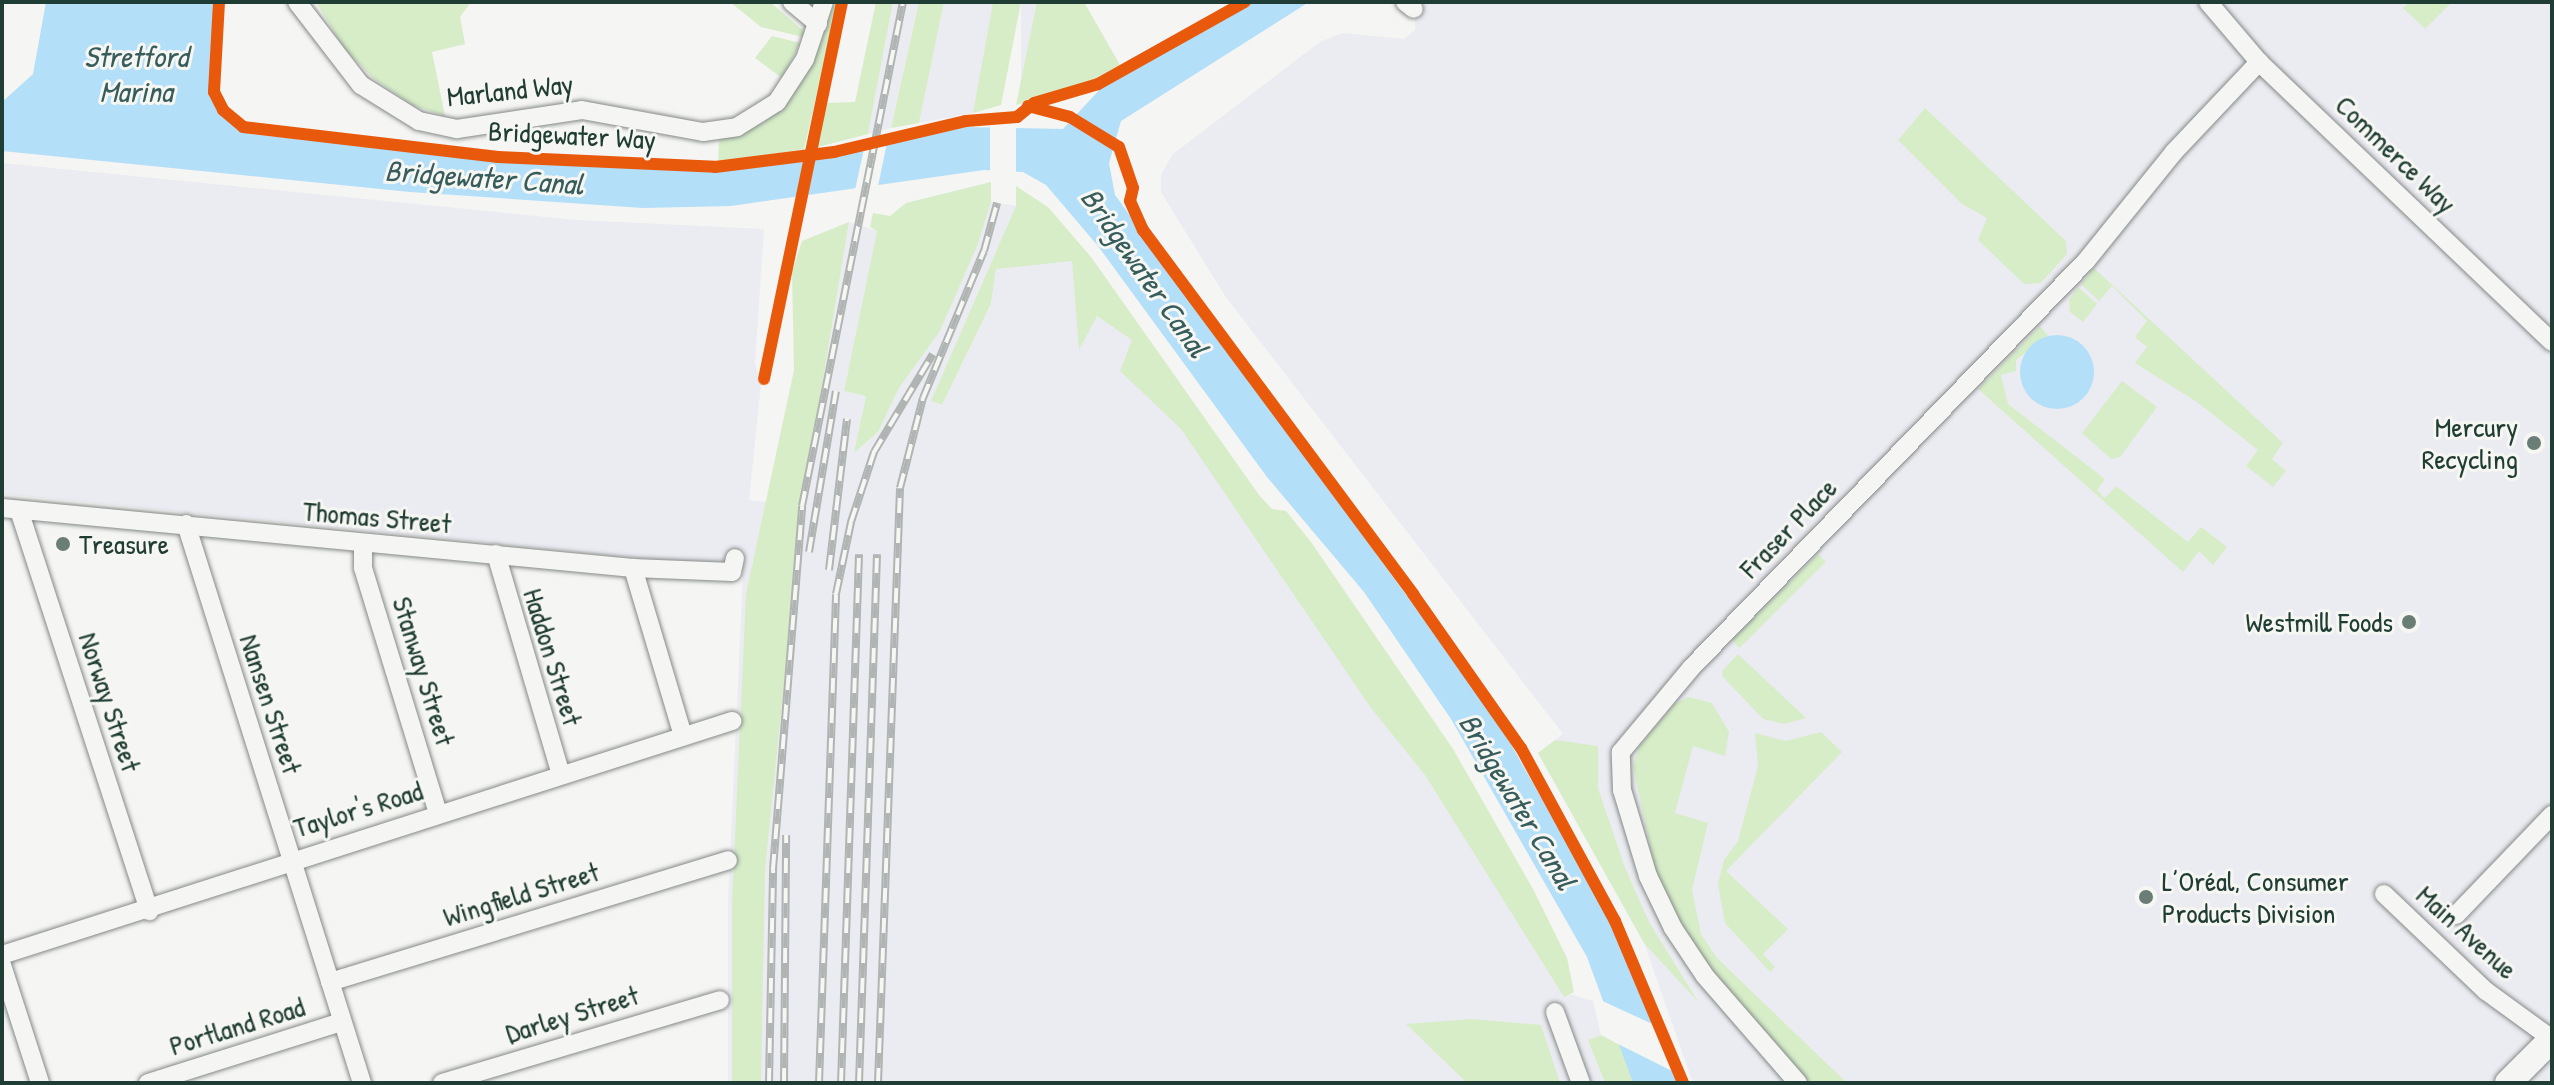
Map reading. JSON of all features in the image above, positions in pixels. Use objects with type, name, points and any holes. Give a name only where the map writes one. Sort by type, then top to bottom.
[{"type":"street","name":"Marland Way","points":[[297,2],[341,63],[371,93],[406,115],[446,128],[567,110],[688,131],[737,127],[777,102],[805,59],[824,2]]},
{"type":"street","points":[[792,2],[818,24]]},
{"type":"street","name":"Commerce Way","points":[[2208,2],[2259,62],[2552,342]]},
{"type":"street","name":"Fraser Place","points":[[1798,1083],[1705,976],[1673,928],[1648,876],[1626,804],[1618,770],[1621,752],[1692,667],[2086,261],[2174,152],[2259,62]]},
{"type":"street","name":"Thomas Street","points":[[10,509],[633,568],[732,572],[735,558]]},
{"type":"street","name":"Norway Street","points":[[10,509],[149,911]]},
{"type":"street","name":"Nansen Street","points":[[186,524],[362,1083]]},
{"type":"street","name":"Stanway Street","points":[[363,544],[363,568],[438,813]]},
{"type":"street","name":"Haddon Street","points":[[496,554],[561,775]]},
{"type":"street","points":[[633,568],[683,736]]},
{"type":"street","name":"Taylor's Road","points":[[2,955],[149,911],[291,859],[732,721]]},
{"type":"street","points":[[2456,915],[2552,815]]},
{"type":"street","name":"Wingfield Street","points":[[330,982],[728,860]]},
{"type":"street","name":"Main Avenue","points":[[2384,894],[2486,991],[2552,1039]]},
{"type":"street","points":[[2,965],[40,1083]]},
{"type":"street","name":"Darley Street","points":[[442,1083],[720,1000]]},
{"type":"street","points":[[1555,1012],[1581,1083]]},
{"type":"street","name":"Portland Road","points":[[148,1083],[342,1022]]},
{"type":"street","points":[[2508,1083],[2552,1039]]},
{"type":"shaded area","points":[[893,2],[919,2],[891,128],[868,134]]},
{"type":"shaded area","points":[[944,2],[993,2],[973,113],[919,123]]},
{"type":"shaded area","points":[[1021,2],[1037,2],[1037,107],[1021,107]]},
{"type":"shaded area","points":[[1427,2],[2552,2],[2552,1083],[1693,1083],[1644,943],[1538,753],[1563,734],[1225,296],[1161,192],[1161,174],[1173,154],[1320,42],[1342,33],[1404,39],[1415,30],[1415,17]]},
{"type":"shaded area","points":[[2,163],[577,220],[764,229],[755,363],[761,384],[749,500],[802,506],[849,222],[877,231],[844,391],[866,396],[855,452],[878,432],[899,388],[940,331],[991,202],[1016,206],[932,402],[942,405],[991,305],[997,262],[1091,257],[1246,478],[1236,486],[1570,994],[1593,1001],[1601,1035],[1588,1040],[1605,1083],[728,1083],[728,902],[744,550],[725,567],[2,494]]},
{"type":"green space","points":[[316,2],[471,2],[460,17],[465,44],[432,52],[445,116],[414,106],[373,78],[344,48]]},
{"type":"green space","points":[[730,2],[770,2],[805,32],[803,37],[761,27]]},
{"type":"green space","points":[[834,2],[838,2],[804,149],[718,163],[719,140],[765,122],[794,92],[819,47]]},
{"type":"green space","points":[[876,2],[893,2],[868,134],[814,148],[827,103],[855,102]]},
{"type":"green space","points":[[919,2],[944,2],[919,123],[891,128]]},
{"type":"green space","points":[[993,2],[1021,2],[1001,105],[973,113]]},
{"type":"green space","points":[[1037,2],[1084,2],[1120,65],[1087,83],[1016,105]]},
{"type":"green space","points":[[2410,2],[2452,2],[2425,29],[2403,8]]},
{"type":"green space","points":[[772,36],[800,43],[782,78],[755,58]]},
{"type":"green space","points":[[1925,108],[2066,241],[2067,254],[2041,283],[2024,284],[1978,240],[1987,218],[1962,204],[1898,140]]},
{"type":"green space","points":[[991,182],[991,202],[977,246],[940,331],[899,388],[878,432],[854,453],[866,396],[844,391],[877,231],[870,227],[873,213],[890,216],[906,203]]},
{"type":"green space","points":[[1016,186],[1048,207],[1091,257],[1259,495],[1272,509],[1286,511],[1311,542],[1453,749],[1533,889],[1567,958],[1574,992],[1564,997],[1425,775],[1371,708],[1181,429],[1120,371],[1132,340],[1097,316],[1079,350],[1072,261],[996,269],[991,304],[942,405],[931,401],[1016,206]]},
{"type":"green space","points":[[849,222],[802,506],[765,870],[761,1083],[732,1083],[732,902],[746,594],[794,370],[792,272],[802,241]]},
{"type":"green space","points":[[2094,268],[2283,443],[2272,459],[2286,471],[2273,487],[2246,466],[2258,450],[2197,402],[2135,363],[2147,347],[2135,337],[2147,321],[2112,286],[2099,301],[2081,284]]},
{"type":"green space","points":[[2078,287],[2097,304],[2083,322],[2070,312],[2069,300]]},
{"type":"green space","points":[[2040,326],[2048,336],[2016,360],[2016,371],[2001,375],[2008,404],[2105,479],[2097,490],[2105,498],[2116,486],[2188,542],[2201,527],[2227,547],[2213,565],[2199,551],[2183,572],[1978,389]]},
{"type":"green space","points":[[2122,381],[2157,407],[2120,457],[2111,459],[2082,433]]},
{"type":"green space","points":[[1818,554],[1826,562],[1740,648],[1732,640]]},
{"type":"green space","points":[[1738,654],[1806,718],[1784,724],[1763,719],[1723,677],[1722,671]]},
{"type":"green space","points":[[1689,697],[1712,703],[1729,732],[1725,756],[1693,746],[1675,813],[1708,823],[1692,890],[1701,934],[1717,958],[1847,1083],[1809,1083],[1718,979],[1681,925],[1655,870],[1633,766],[1639,747],[1674,704]]},
{"type":"green space","points":[[1821,732],[1842,752],[1726,871],[1788,929],[1763,954],[1775,967],[1770,972],[1725,923],[1718,884],[1724,860],[1738,841],[1758,766],[1755,733],[1786,741]]},
{"type":"green space","points":[[1555,740],[1598,746],[1598,788],[1624,865],[1649,922],[1699,1003],[1644,943],[1538,753]]},
{"type":"green space","points":[[1472,1019],[1541,1025],[1560,1083],[1467,1083],[1406,1024]]},
{"type":"green space","points":[[1601,1035],[1620,1045],[1633,1083],[1605,1083],[1588,1040]]},
{"type":"water","points":[[46,2],[215,4],[210,93],[225,119],[250,134],[502,161],[711,172],[835,155],[961,127],[1063,129],[1104,85],[1252,2],[1309,2],[1121,121],[1109,163],[1115,195],[1497,720],[1604,908],[1677,1083],[1633,1083],[1587,957],[1451,719],[1364,592],[1267,477],[1098,246],[1046,185],[1023,172],[984,170],[731,206],[643,208],[410,192],[2,151],[2,102],[33,74]]},
{"type":"water","points":[[2057,335],[2078,341],[2088,351],[2094,372],[2088,393],[2078,403],[2057,409],[2036,403],[2026,393],[2020,372],[2026,351],[2036,341]]},
{"type":"pier","points":[[1072,114],[1116,140],[1112,147],[1068,121]]},
{"type":"pier","points":[[990,122],[1016,122],[1016,174],[990,174]]},
{"type":"pier","points":[[888,138],[877,191],[854,195],[865,144]]},
{"type":"pier","points":[[1598,999],[1659,1027],[1678,1074],[1614,1042]]},
{"type":"railway","points":[[769,1083],[773,869],[802,506],[903,2]]},
{"type":"railway","points":[[878,1083],[900,488],[923,398],[984,251],[997,203]]},
{"type":"railway","points":[[819,1083],[836,594],[851,522],[874,452],[933,354]]},
{"type":"railway","points":[[809,552],[836,391]]},
{"type":"railway","points":[[829,570],[847,419]]},
{"type":"railway","points":[[841,1083],[859,554]]},
{"type":"railway","points":[[859,1083],[877,554]]},
{"type":"railway","points":[[784,1083],[786,835]]},
{"type":"cycle path","name":"Bridgewater Way","points":[[219,2],[214,92],[223,110],[243,127],[498,157],[715,167],[834,152],[966,121],[1017,117],[1034,103],[1098,84],[1245,2]]},
{"type":"cycle path","points":[[764,379],[842,2]]},
{"type":"cycle path","points":[[1028,106],[1070,117],[1119,147],[1133,188],[1130,201],[1143,230],[1413,594],[1521,748],[1615,921],[1683,1083]]},
{"type":"place","name":"Mercury Recycling","points":[[2534,443]]},
{"type":"place","name":"Treasure","points":[[63,544]]},
{"type":"place","name":"Westmill Foods","points":[[2409,622]]},
{"type":"place","name":"L’Oréal, Consumer Products Division","points":[[2146,897]]},
{"type":"water label","name":"Stretford Marina","points":[[136,73]]},
{"type":"water label","name":"Bridgewater Canal","points":[[484,177]]},
{"type":"water label","name":"Bridgewater Canal","points":[[1145,272]]},
{"type":"water label","name":"Bridgewater Canal","points":[[1518,801]]}]
